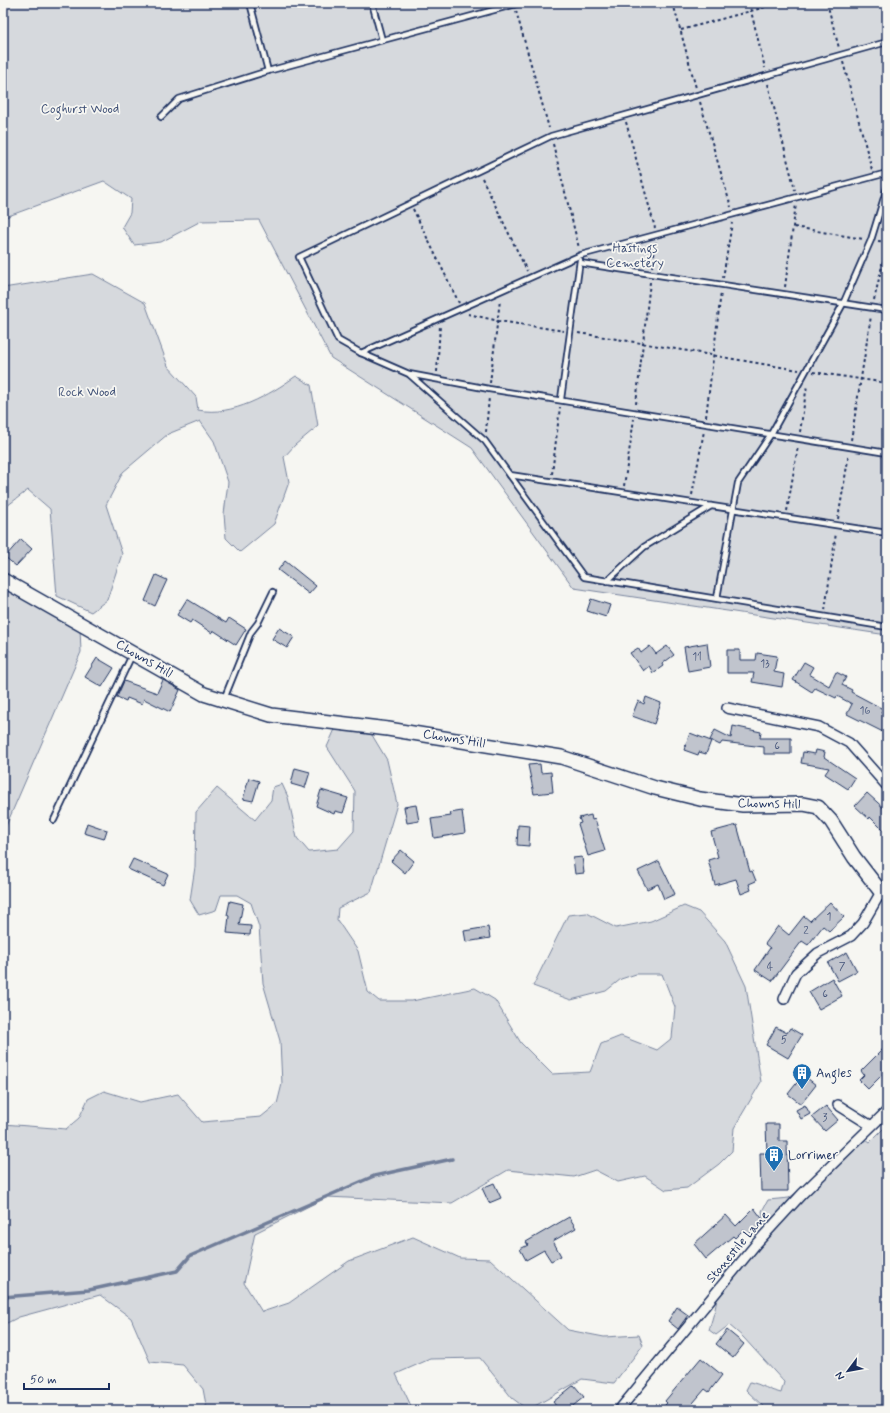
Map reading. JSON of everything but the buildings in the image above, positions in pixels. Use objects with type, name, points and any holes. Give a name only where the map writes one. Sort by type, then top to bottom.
[{"type":"street","name":"Chowns Hill","points":[[3,580],[204,694],[271,715],[388,729],[561,757],[655,788],[700,799],[743,805],[803,804],[818,807],[831,821],[854,857],[884,893]]},
{"type":"street","points":[[727,708],[819,727],[849,744],[887,786]]},
{"type":"street","points":[[784,999],[796,973],[818,953],[850,936],[863,923],[884,893]]},
{"type":"street","points":[[838,1105],[870,1125]]},
{"type":"street","name":"Stonestile Lane","points":[[619,1410],[756,1244],[870,1125],[887,1111]]},
{"type":"lane","points":[[250,3],[268,71]]},
{"type":"lane","points":[[372,3],[382,40]]},
{"type":"lane","points":[[161,117],[179,99],[268,71],[520,3]]},
{"type":"lane","points":[[887,42],[766,75],[699,96],[624,115],[551,136],[299,257],[338,340],[361,353],[409,374],[489,389],[706,422],[887,452]]},
{"type":"lane","points":[[361,353],[581,255],[887,173]]},
{"type":"lane","points":[[717,598],[738,483],[772,434],[805,371],[843,304],[871,240],[887,188]]},
{"type":"lane","points":[[560,399],[581,255]]},
{"type":"lane","points":[[580,263],[887,310]]},
{"type":"lane","points":[[409,374],[485,442],[584,577],[887,627]]},
{"type":"lane","points":[[510,475],[691,502],[837,527],[887,533]]},
{"type":"lane","points":[[607,581],[644,547],[711,506]]},
{"type":"lane","points":[[224,700],[251,632],[258,623],[273,592]]},
{"type":"lane","points":[[54,820],[133,653]]},
{"type":"path","points":[[673,3],[733,214],[712,356],[706,422],[691,502]]},
{"type":"path","points":[[749,3],[752,10],[766,75],[797,197],[784,294]]},
{"type":"path","points":[[680,30],[780,3]]},
{"type":"path","points":[[827,3],[874,177]]},
{"type":"path","points":[[514,4],[551,136],[581,255]]},
{"type":"path","points":[[623,493],[635,412],[642,342],[657,235],[624,115]]},
{"type":"path","points":[[479,170],[530,278]]},
{"type":"path","points":[[410,203],[462,308]]},
{"type":"path","points":[[794,227],[887,244],[860,379],[824,617]]},
{"type":"path","points":[[485,442],[489,389],[499,321],[501,291]]},
{"type":"path","points":[[455,311],[499,321],[642,342],[712,356],[887,383]]},
{"type":"path","points":[[437,379],[440,318]]},
{"type":"path","points":[[551,481],[560,399]]},
{"type":"green space","name":"Hastings Cemetery","points":[[3,3],[887,3],[887,635],[574,588],[472,448],[331,358],[259,220],[201,221],[161,242],[134,245],[122,227],[130,213],[131,199],[104,181],[3,218]]},
{"type":"green space","name":"Rock Wood","points":[[93,274],[145,303],[168,366],[196,397],[198,410],[224,410],[250,403],[296,376],[311,385],[318,426],[295,445],[284,457],[289,482],[274,524],[240,552],[226,538],[224,514],[228,482],[214,441],[200,421],[168,434],[123,472],[106,505],[122,554],[107,600],[91,612],[57,596],[50,509],[28,490],[3,509],[3,288]]},
{"type":"green space","points":[[3,588],[80,628],[81,652],[3,833]]},
{"type":"green space","points":[[336,727],[372,735],[387,760],[397,804],[371,892],[338,908],[337,920],[358,951],[368,992],[379,1001],[412,1001],[475,988],[495,1000],[521,1043],[552,1074],[590,1072],[601,1044],[621,1036],[657,1050],[672,1038],[675,1007],[662,974],[636,974],[621,979],[606,991],[571,1000],[533,986],[568,915],[587,913],[616,928],[651,921],[684,906],[699,912],[725,941],[746,986],[761,1082],[734,1128],[732,1151],[719,1164],[687,1188],[666,1190],[645,1176],[618,1182],[595,1170],[574,1177],[508,1170],[452,1203],[327,1197],[255,1233],[244,1283],[262,1312],[289,1303],[349,1261],[413,1237],[460,1258],[490,1259],[568,1330],[604,1337],[639,1335],[643,1345],[614,1383],[582,1379],[528,1410],[512,1398],[480,1358],[430,1359],[396,1374],[413,1410],[207,1410],[203,1389],[183,1365],[150,1362],[131,1318],[100,1295],[19,1317],[3,1325],[3,1124],[66,1129],[79,1118],[88,1099],[104,1091],[140,1102],[178,1094],[202,1122],[261,1117],[277,1104],[282,1084],[280,1041],[263,983],[259,927],[251,903],[237,895],[221,895],[216,910],[199,915],[190,900],[195,867],[196,812],[217,788],[255,820],[271,800],[273,787],[282,784],[288,797],[297,838],[309,852],[338,849],[354,831],[355,791],[327,747]]},
{"type":"green space","points":[[887,1125],[887,1410],[767,1410],[746,1390],[750,1382],[781,1393],[784,1382],[743,1337],[729,1325],[716,1335],[709,1330],[723,1271],[749,1250],[765,1229],[762,1211],[768,1200],[789,1198],[801,1189],[830,1159],[855,1138],[866,1139],[870,1142]]},
{"type":"waterway","points":[[3,1297],[89,1290],[177,1271],[190,1256],[374,1176],[452,1159]]},
{"type":"place","name":"Angles","points":[[802,1090]]},
{"type":"place","name":"Lorrimer","points":[[774,1172]]},
{"type":"park label","name":"Coghurst Wood","points":[[80,109]]}]
